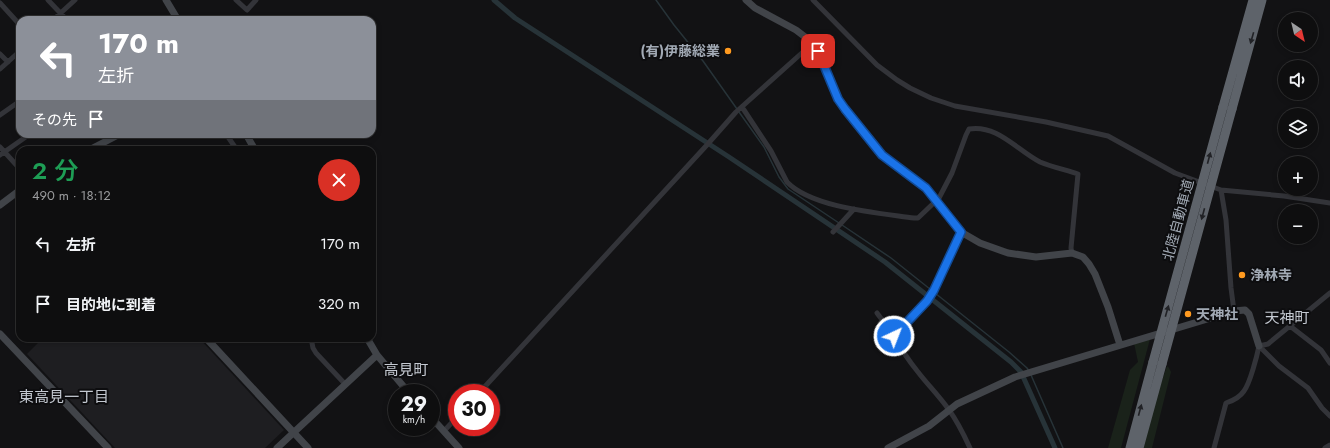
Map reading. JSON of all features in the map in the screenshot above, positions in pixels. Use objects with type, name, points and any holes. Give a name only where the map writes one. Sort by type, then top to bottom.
[{"type":"highway","name":"北陸自動車道","points":[[1139,448],[1157,363],[1253,0]]},
{"type":"highway","name":"北陸自動車道","points":[[1130,448],[1157,363],[1262,0]]},
{"type":"street","points":[[48,0],[63,16]]},
{"type":"street","points":[[57,16],[75,0]]},
{"type":"street","points":[[166,0],[176,16]]},
{"type":"street","points":[[236,0],[248,10],[256,0]]},
{"type":"street","points":[[746,0],[755,8],[796,30],[813,43],[818,51],[838,99],[845,109],[882,155],[922,185],[961,232],[980,243],[1008,253],[1036,257],[1072,253],[1083,257],[1095,274],[1108,307],[1120,345]]},
{"type":"street","points":[[813,0],[877,66],[896,80],[931,98],[955,106],[1046,122],[1108,136],[1175,173],[1221,190],[1330,202]]},
{"type":"street","points":[[0,3],[16,21]]},
{"type":"street","points":[[487,384],[706,146],[725,123],[813,43]]},
{"type":"street","points":[[0,54],[8,62]]},
{"type":"street","points":[[0,69],[16,55]]},
{"type":"street","points":[[0,115],[16,104]]},
{"type":"street","points":[[742,107],[771,151],[791,186],[808,197],[854,209],[918,218],[930,205],[936,201],[952,173],[966,135],[970,129],[986,130],[997,134],[1042,162],[1078,174],[1071,248],[1072,253]]},
{"type":"street","points":[[16,165],[1,151],[23,138]]},
{"type":"street","points":[[97,146],[112,138]]},
{"type":"street","points":[[1221,190],[1226,220],[1230,288],[1234,311]]},
{"type":"street","points":[[0,205],[16,193]]},
{"type":"street","points":[[833,232],[854,209]]},
{"type":"street","points":[[894,336],[927,301],[934,290],[961,232]]},
{"type":"street","points":[[1259,346],[1268,344],[1330,293]]},
{"type":"street","points":[[888,448],[929,426],[957,404],[1023,374],[1234,311],[1245,310],[1249,314],[1259,346],[1279,366],[1308,388],[1322,408],[1330,416]]},
{"type":"street","points":[[877,313],[894,336],[902,351],[950,410],[970,448]]},
{"type":"street","points":[[1290,326],[1321,350],[1330,363]]},
{"type":"street","points":[[0,334],[108,448]]},
{"type":"street","points":[[210,342],[308,448]]},
{"type":"street","points":[[312,342],[316,353],[345,384]]},
{"type":"street","points":[[369,342],[377,355],[401,384]]},
{"type":"street","points":[[1214,448],[1226,403],[1235,399],[1245,391],[1259,346]]},
{"type":"street","points":[[276,448],[377,355]]},
{"type":"street","points":[[444,431],[448,426]]},
{"type":"street","points":[[440,427],[459,448]]},
{"type":"street","points":[[1326,448],[1330,445]]},
{"type":"shaded area","points":[[1150,339],[1121,448],[1108,448],[1130,370],[1138,362],[1134,343]]},
{"type":"shaded area","points":[[39,342],[203,342],[284,430],[265,448],[115,448],[27,354]]},
{"type":"shaded area","points":[[1167,366],[1171,372],[1152,448],[1143,448],[1155,401]]},
{"type":"waterway","points":[[494,0],[515,18],[729,157],[885,262],[1011,362],[1021,372],[1055,448]]},
{"type":"waterway","points":[[656,0],[703,61],[737,109]]},
{"type":"waterway","points":[[739,112],[764,147],[779,177],[788,189],[839,223]]},
{"type":"waterway","points":[[842,225],[891,258],[1009,352],[1029,371]]},
{"type":"waterway","points":[[1031,375],[1063,448]]},
{"type":"place","name":"(有)伊藤総業","points":[[728,51]]},
{"type":"place","name":"浄林寺","points":[[1242,275]]},
{"type":"place","name":"天神社","points":[[1188,314]]},
{"type":"district","name":"天神町","points":[[1287,318]]},
{"type":"district","name":"高見町","points":[[406,370]]},
{"type":"district","name":"東高見一丁目","points":[[64,397]]},
{"type":"route","points":[[818,51],[838,99],[845,109],[882,155],[926,188],[961,232],[934,290],[927,301],[894,336]]}]
